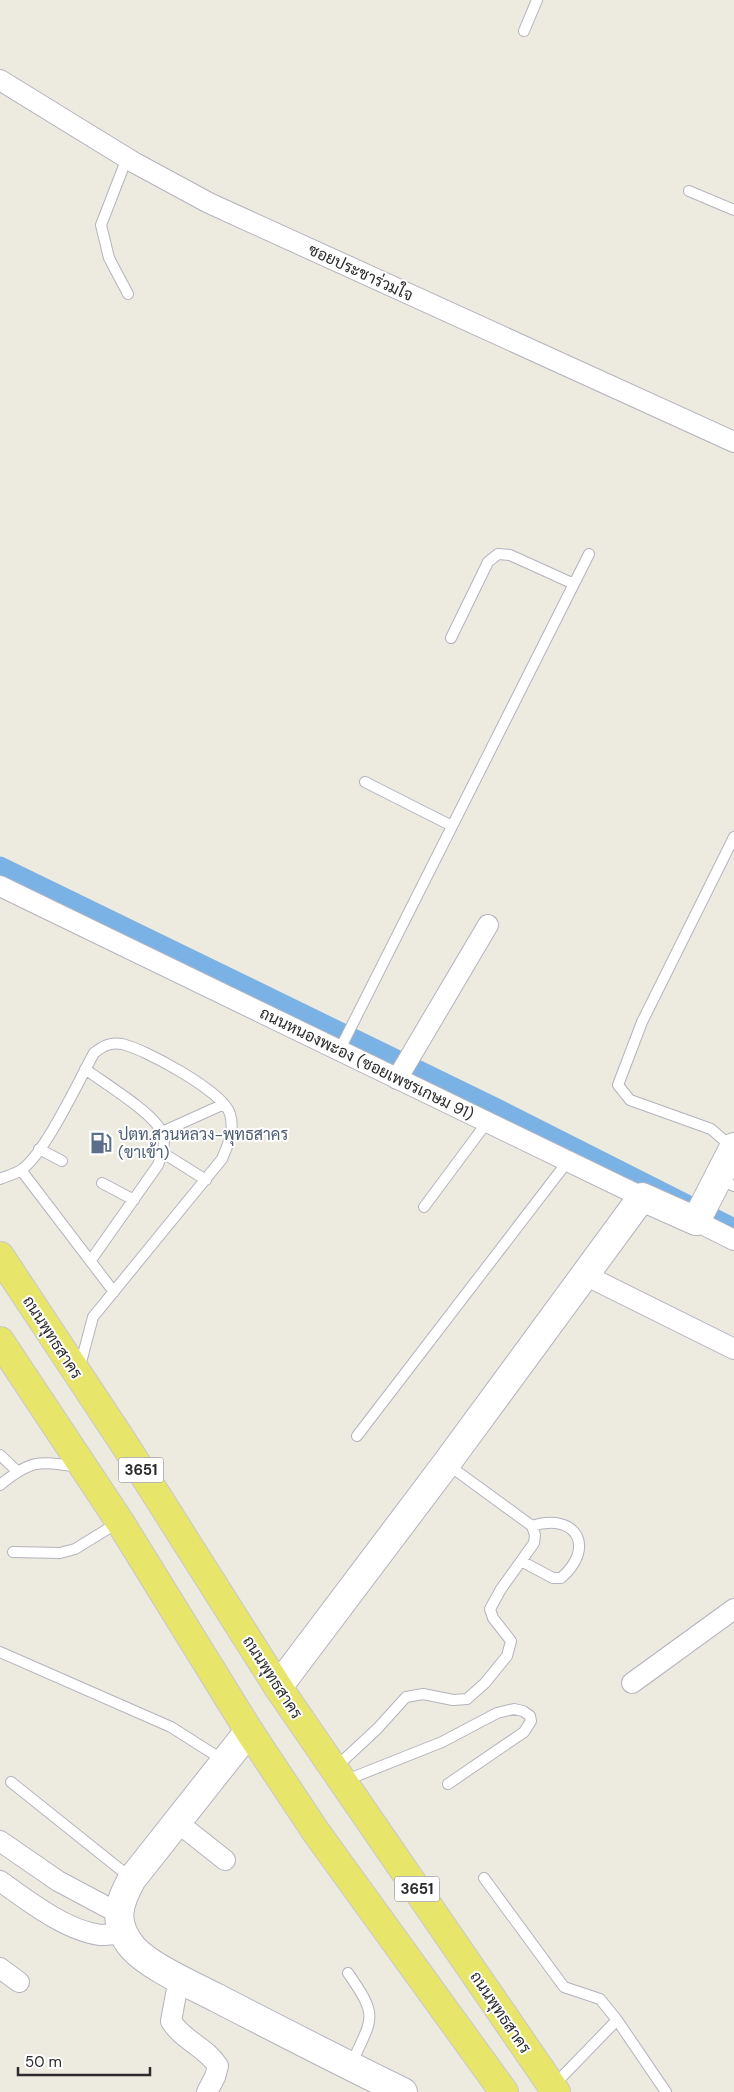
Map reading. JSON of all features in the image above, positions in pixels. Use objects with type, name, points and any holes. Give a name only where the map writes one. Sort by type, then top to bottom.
[{"type":"main road","points":[[696,1221],[726,1182],[734,1148]]},
{"type":"main road","points":[[278,1687],[446,1464],[642,1197]]},
{"type":"main road","name":"ถนนหนองพะอง (ซอยเพชรเกษม 91)","points":[[642,1197],[696,1221]]},
{"type":"main road","name":"ถนนพุทธสาคร","points":[[0,1256],[123,1442],[278,1687],[554,2089]]},
{"type":"main road","name":"3651","points":[[0,1342],[120,1522],[249,1731],[316,1832],[504,2092]]},
{"type":"main road","points":[[249,1731],[132,1879],[121,1897],[121,1923],[133,1948],[179,1978],[403,2092]]},
{"type":"street","name":"ซอยประชาร่วมใจ","points":[[0,80],[127,158],[209,203],[734,442]]},
{"type":"street","name":"ถนนหนองพะอง (ซอยเพชรเกษม 91)","points":[[0,886],[642,1197]]},
{"type":"street","points":[[397,1078],[488,925]]},
{"type":"street","name":"ถนนหนองพะอง (ซอยเพชรเกษม 91)","points":[[696,1221],[734,1240]]},
{"type":"street","points":[[585,1275],[734,1349]]},
{"type":"street","points":[[632,1683],[734,1609]]},
{"type":"street","points":[[177,1822],[225,1860]]},
{"type":"street","points":[[0,1840],[121,1923],[101,1935],[80,1930],[37,1907],[0,1881]]},
{"type":"street","points":[[0,1968],[19,1982]]},
{"type":"street","points":[[179,1978],[171,2021],[175,2029],[212,2057],[218,2066],[215,2077],[207,2092]]},
{"type":"lane","points":[[524,31],[536,0]]},
{"type":"lane","points":[[127,158],[101,225],[109,258],[128,294]]},
{"type":"lane","points":[[689,191],[734,210]]},
{"type":"lane","points":[[451,638],[488,562],[498,554],[510,555],[574,584]]},
{"type":"lane","points":[[339,1051],[589,554]]},
{"type":"lane","points":[[365,782],[452,826]]},
{"type":"lane","points":[[734,837],[642,1022],[618,1086],[630,1100],[711,1129],[734,1148]]},
{"type":"lane","points":[[0,1178],[21,1170],[40,1149],[94,1052],[106,1044],[123,1044],[182,1071],[224,1104],[230,1113],[232,1135],[222,1159],[93,1317],[78,1376]]},
{"type":"lane","points":[[85,1070],[151,1118],[162,1132],[164,1148],[158,1165],[91,1260]]},
{"type":"lane","points":[[162,1132],[224,1104]]},
{"type":"lane","points":[[424,1207],[488,1121]]},
{"type":"lane","points":[[40,1149],[62,1161]]},
{"type":"lane","points":[[163,1153],[206,1180]]},
{"type":"lane","points":[[357,1436],[568,1161]]},
{"type":"lane","points":[[21,1170],[114,1292]]},
{"type":"lane","points":[[102,1183],[134,1200]]},
{"type":"lane","points":[[0,1455],[17,1471]]},
{"type":"lane","points":[[0,1485],[17,1471],[30,1464],[44,1462],[84,1468]]},
{"type":"lane","points":[[339,1775],[406,1697],[422,1694],[453,1700],[467,1698],[485,1683],[507,1656],[511,1641],[493,1618],[490,1609],[534,1543],[535,1535],[532,1526],[446,1464]]},
{"type":"lane","points":[[521,1561],[553,1578],[561,1578],[575,1561],[580,1544],[577,1535],[573,1531],[556,1522],[548,1521],[532,1526]]},
{"type":"lane","points":[[13,1552],[60,1553],[75,1549],[120,1522]]},
{"type":"lane","points":[[0,1652],[171,1728],[225,1761]]},
{"type":"lane","points":[[339,1775],[442,1742],[497,1713],[514,1709],[523,1711],[530,1716],[531,1721],[524,1732],[448,1784]]},
{"type":"lane","points":[[11,1782],[132,1879]]},
{"type":"lane","points":[[484,1878],[564,1987],[600,1999],[617,2020],[666,2092]]},
{"type":"lane","points":[[348,1974],[366,1999],[370,2011],[370,2021],[350,2066]]},
{"type":"lane","points":[[554,2089],[617,2020]]},
{"type":"waterway","points":[[0,866],[497,1108],[734,1228]]},
{"type":"place","name":"ปตท.สวนหลวง-พุทธสาคร (ขาเข้า)","points":[[101,1143]]}]
